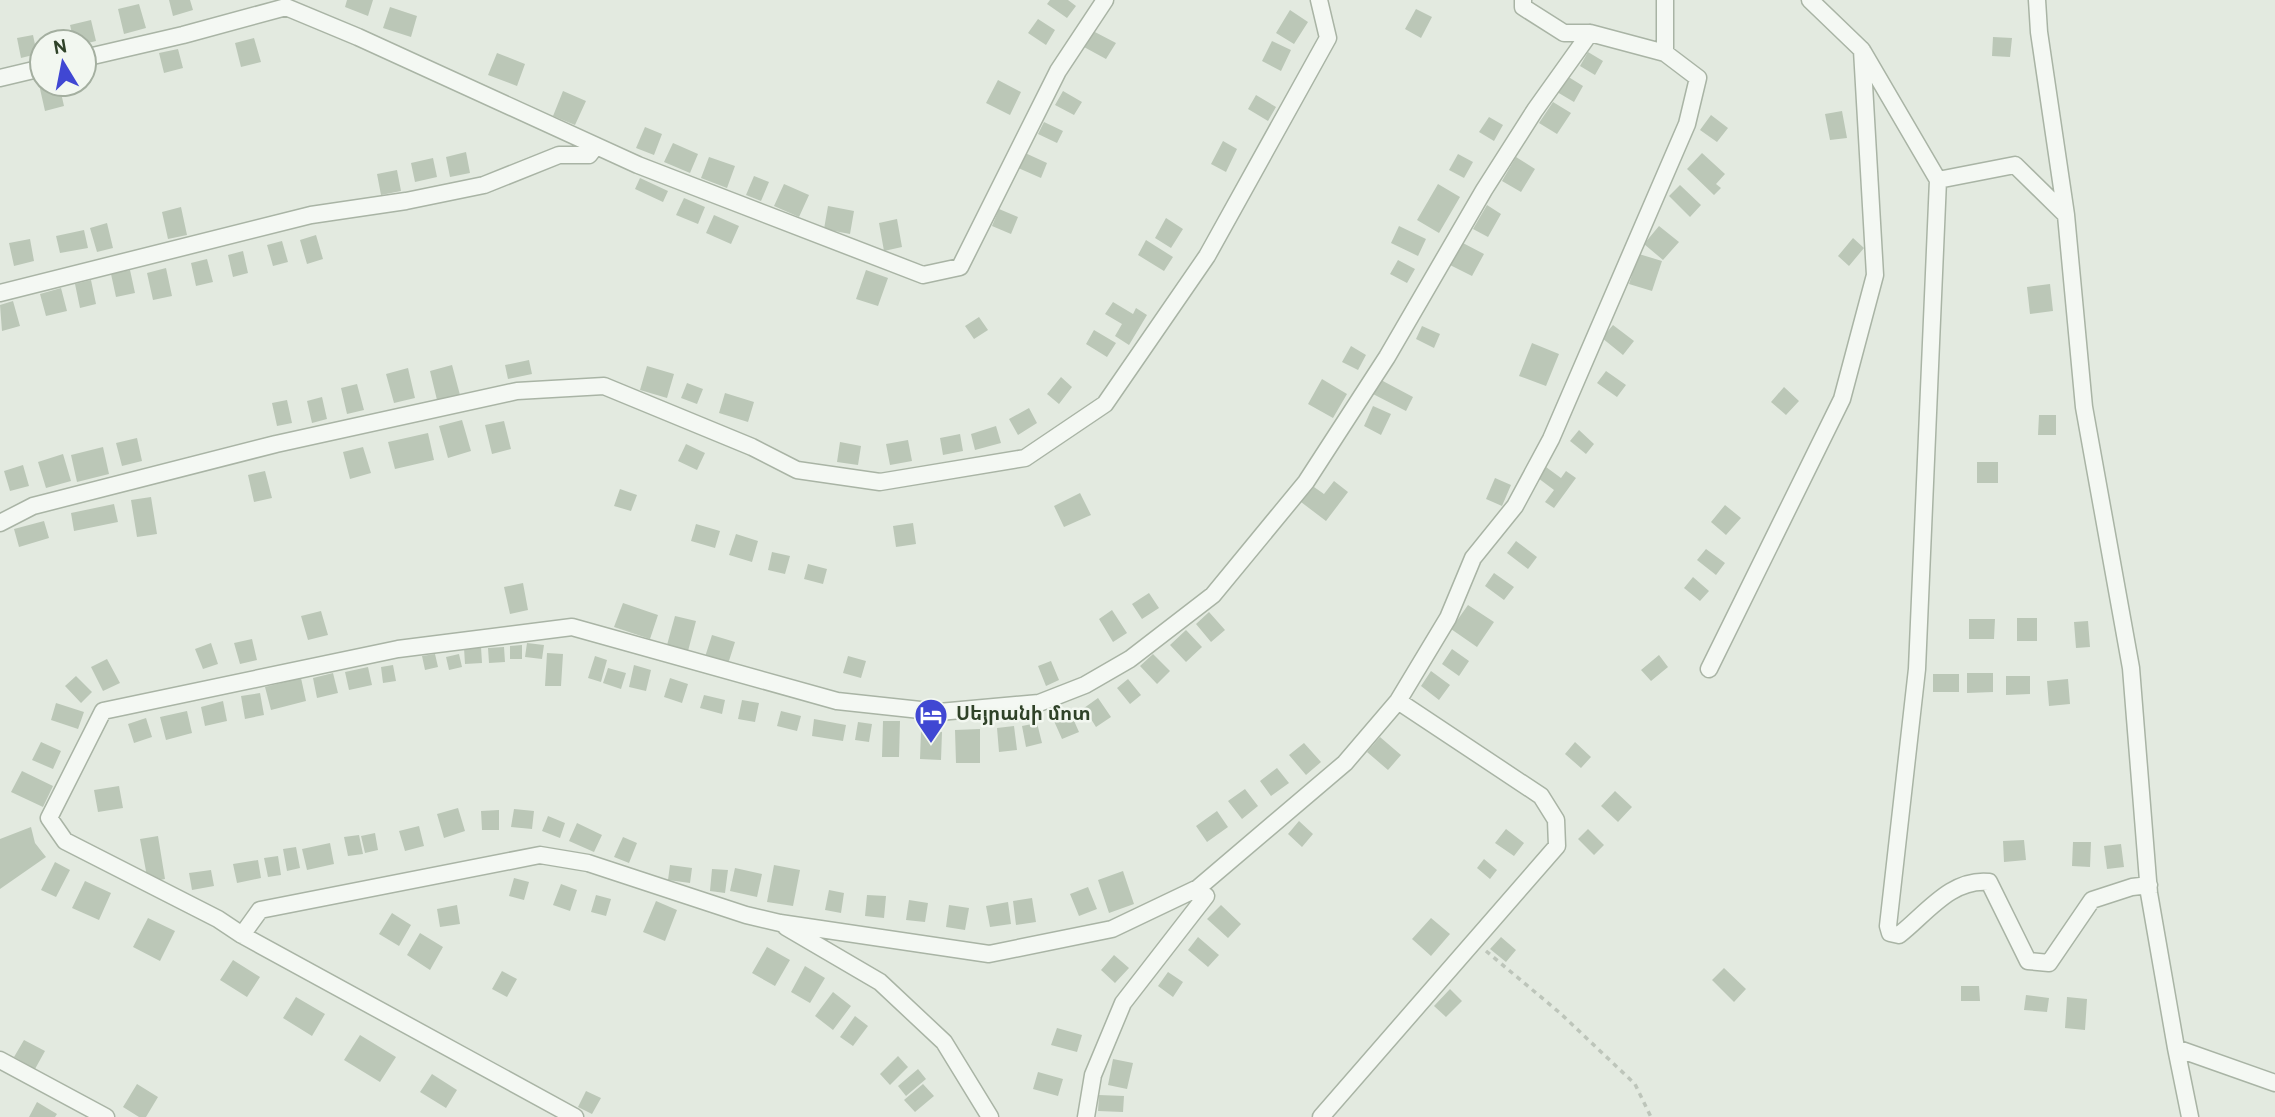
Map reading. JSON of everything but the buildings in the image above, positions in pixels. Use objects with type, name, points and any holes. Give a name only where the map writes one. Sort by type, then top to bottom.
[{"type":"street","points":[[98,55],[286,7],[358,37],[638,165],[923,275],[960,267],[1058,71],[1105,0]]},
{"type":"street","points":[[0,523],[33,506],[276,444],[517,391],[604,386],[752,447],[797,470],[880,482],[1025,458],[1105,404],[1208,256],[1328,38],[1320,0]]},
{"type":"street","points":[[242,935],[260,910],[540,855],[588,863],[747,915],[780,923],[989,954],[1112,929],[1198,888],[1345,764],[1398,701],[1448,618],[1473,558],[1515,506],[1551,439],[1687,124],[1698,78],[1665,53],[1590,33],[1564,33],[1523,7],[1523,0]]},
{"type":"street","points":[[1665,0],[1665,53]]},
{"type":"street","points":[[1810,0],[1862,50],[1938,180],[1917,669],[1888,926],[1890,933],[1899,935],[1954,888],[1976,881],[1989,882],[2028,961],[2049,963],[2092,900],[2149,884]]},
{"type":"street","points":[[2037,0],[2039,32],[2066,215],[2084,407],[2131,668],[2149,884],[2190,1117]]},
{"type":"street","points":[[575,1117],[242,935],[218,919],[65,841],[49,818],[103,711],[398,649],[572,627],[837,701],[939,712],[1039,703],[1085,685],[1130,659],[1213,595],[1306,482],[1387,357],[1484,190],[1535,110],[1590,33]]},
{"type":"street","points":[[1709,669],[1842,399],[1875,275],[1862,50]]},
{"type":"street","points":[[0,78],[28,71]]},
{"type":"street","points":[[0,293],[311,215],[406,201],[484,185],[559,155],[589,155],[596,146]]},
{"type":"street","points":[[1938,180],[2015,165],[2066,215]]},
{"type":"street","points":[[1321,1117],[1557,846],[1556,820],[1541,796],[1398,701]]},
{"type":"street","points":[[1086,1117],[1093,1075],[1123,1003],[1206,896]]},
{"type":"street","points":[[780,923],[880,982],[944,1042],[990,1117]]},
{"type":"street","points":[[2176,1048],[2275,1083]]},
{"type":"street","points":[[0,1060],[106,1117]]},
{"type":"path","points":[[1473,941],[1560,1013],[1635,1084],[1651,1117]]},
{"type":"place","name":"Սեյրանի մոտ","points":[[931,745]]}]
